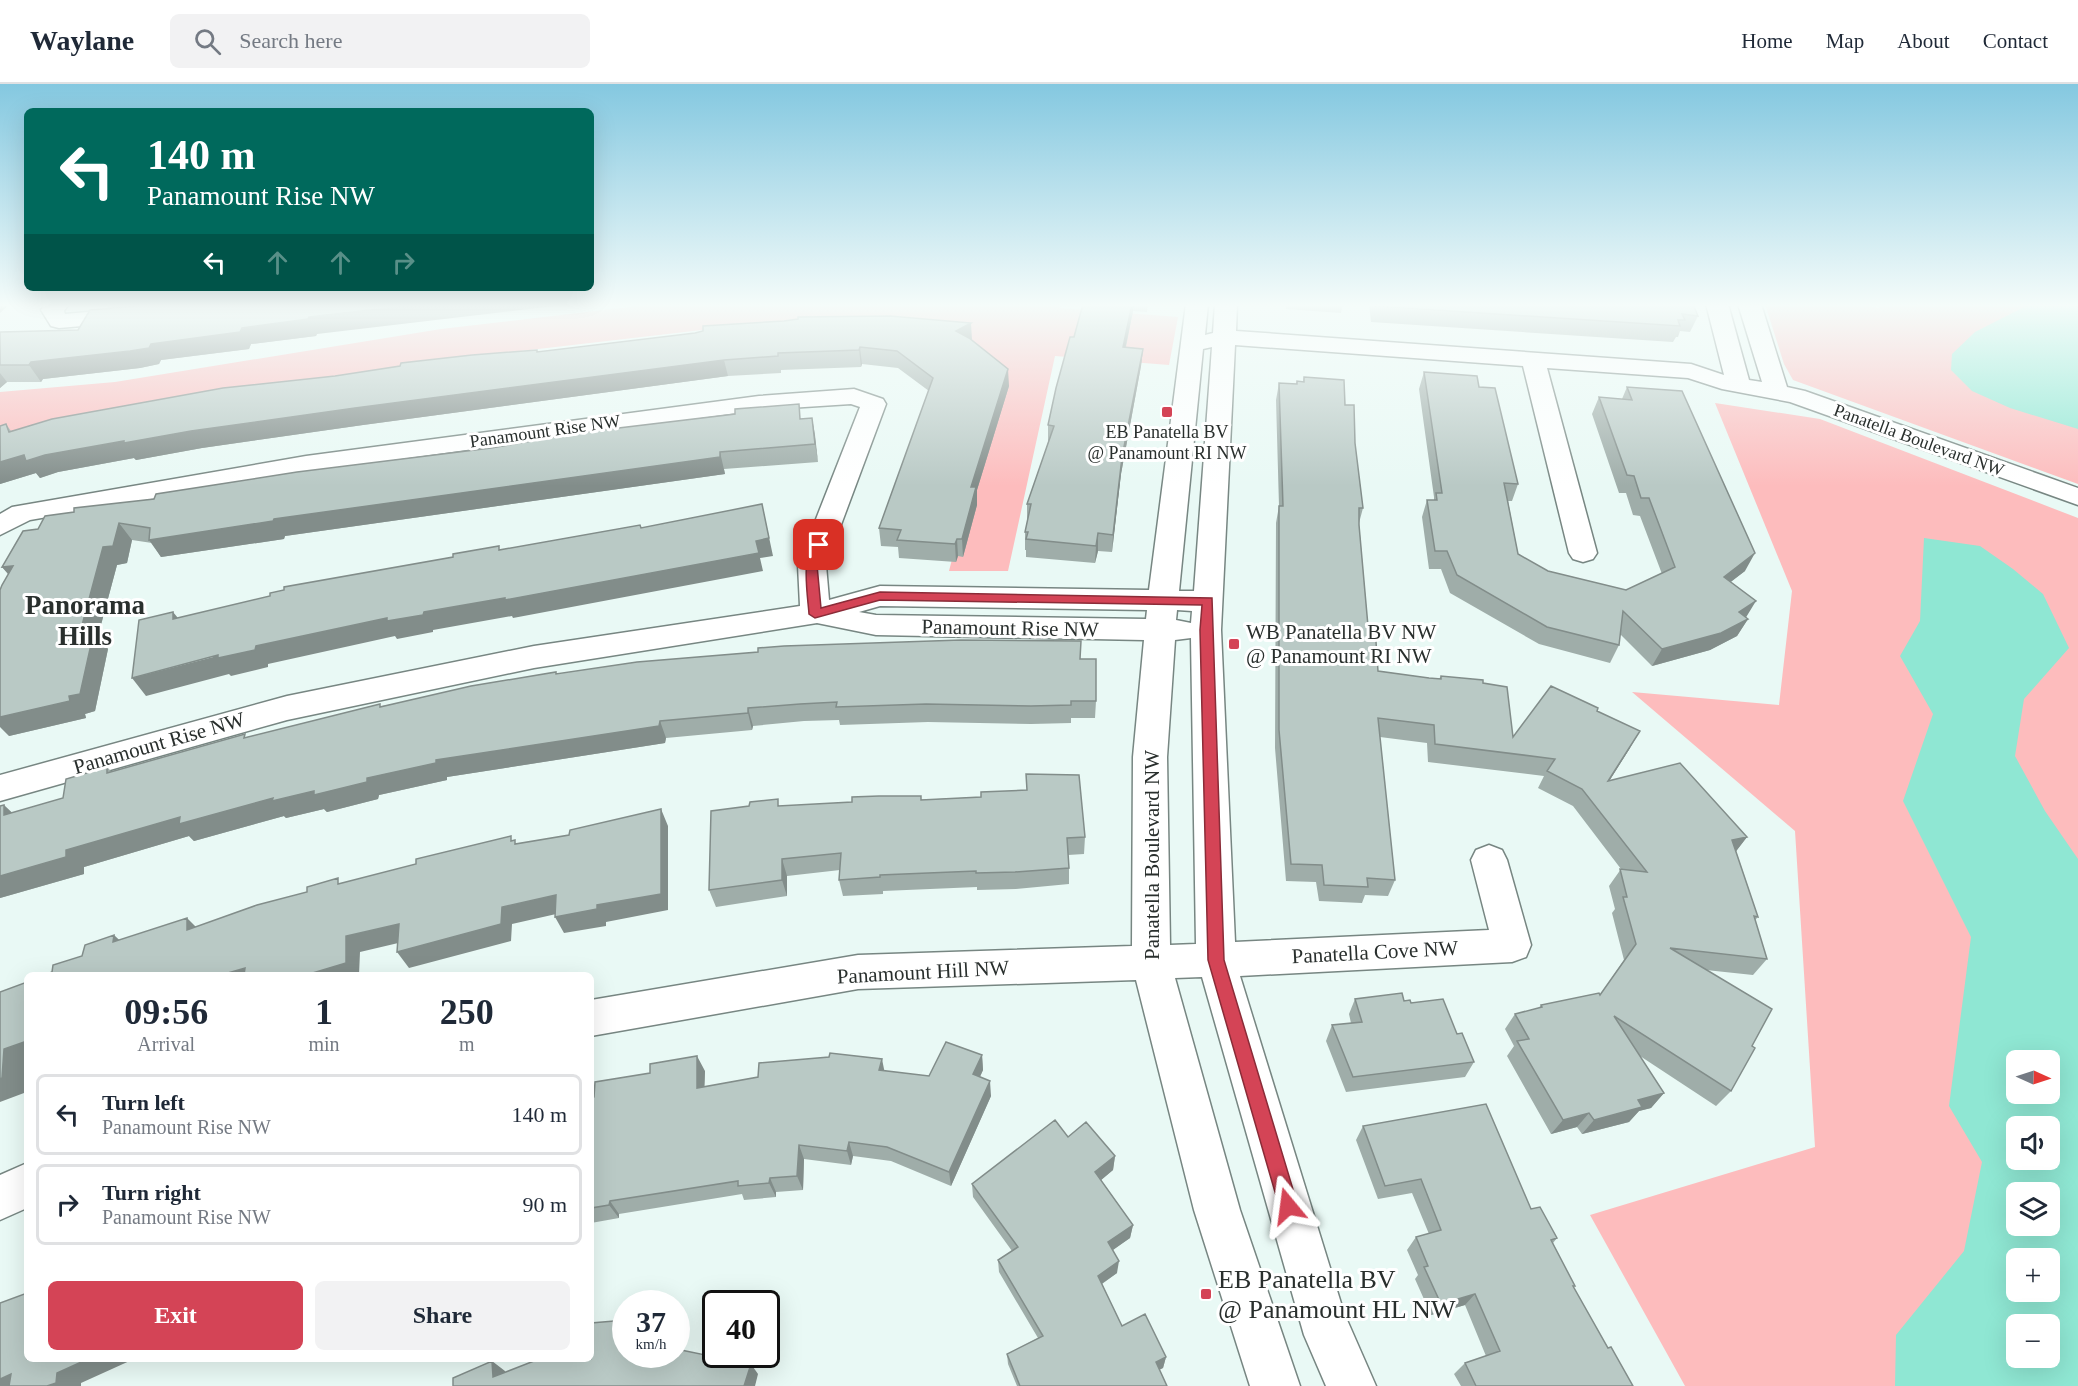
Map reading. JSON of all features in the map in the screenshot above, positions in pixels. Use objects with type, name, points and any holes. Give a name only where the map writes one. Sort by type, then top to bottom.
[{"type":"street","name":"Panatella Boulevard NW","points":[[1210,365],[1163,599],[1150,757],[1151,961],[1217,1210],[1275,1386]]},
{"type":"street","name":"Panatella Boulevard NW","points":[[1213,365],[1207,616],[1216,960],[1322,1318],[1351,1386]]},
{"type":"street","name":"Panatella Boulevard NW","points":[[1491,365],[1536,368],[1694,388],[1730,383],[1776,390],[2078,497]]},
{"type":"street","points":[[1727,365],[1730,383]]},
{"type":"street","points":[[1769,365],[1776,390]]},
{"type":"street","points":[[1536,368],[1583,553]]},
{"type":"street","name":"Panamount Rise NW","points":[[0,526],[22,513],[306,464],[759,403],[854,396],[874,404],[812,565],[815,614]]},
{"type":"street","name":"Panamount Rise NW","points":[[0,788],[298,705],[534,657],[815,614],[880,596],[1163,599],[1207,616]]},
{"type":"street","name":"Panamount Rise NW","points":[[815,614],[876,626],[1161,630],[1207,616]]},
{"type":"street","name":"Panatella Cove NW","points":[[1151,961],[1216,960],[1512,945],[1489,860]]},
{"type":"street","name":"Panamount Hill NW","points":[[594,1017],[858,972],[1151,961]]},
{"type":"street","points":[[0,1197],[24,1186]]},
{"type":"shaded area","points":[[221,365],[413,365],[0,437],[0,392],[115,382]]},
{"type":"shaded area","points":[[977,365],[1053,365],[1008,571],[949,571],[994,397]]},
{"type":"shaded area","points":[[1784,365],[2078,365],[2078,484],[1793,380]]},
{"type":"shaded area","points":[[1951,365],[2078,365],[2078,429],[2010,408],[1972,391],[1951,370]]},
{"type":"shaded area","points":[[1715,403],[1820,419],[2078,518],[2078,1386],[1685,1386],[1590,1215],[1815,1147],[1795,831],[1632,692],[1779,705],[1792,591]]},
{"type":"shaded area","points":[[1924,538],[1980,546],[2013,569],[2043,594],[2069,648],[2024,699],[2015,756],[2045,811],[2078,859],[2078,1386],[1895,1386],[1896,1335],[1964,1251],[1982,1162],[1949,1106],[1971,937],[1903,801],[1933,714],[1900,656],[1920,621]]},
{"type":"building","points":[[687,365],[191,431],[45,455],[26,461],[24,455],[0,462],[0,426],[6,424],[9,432],[52,419],[223,388],[335,376],[400,366]]},
{"type":"building","points":[[915,365],[1003,365],[1008,369],[971,487],[976,487],[962,539],[957,539],[955,544],[897,540],[901,530],[879,528],[933,378]]},
{"type":"building","points":[[1062,365],[1140,365],[1122,457],[1113,535],[1098,533],[1096,546],[1026,539],[1028,532],[1025,532],[1031,504],[1027,504],[1054,426],[1048,425]]},
{"type":"building","points":[[1424,372],[1477,376],[1479,387],[1495,388],[1518,484],[1504,483],[1518,554],[1548,571],[1626,590],[1675,567],[1649,498],[1641,498],[1634,476],[1627,475],[1599,397],[1632,400],[1627,387],[1682,391],[1755,553],[1724,577],[1756,601],[1739,612],[1748,619],[1721,633],[1662,649],[1623,611],[1619,645],[1547,627],[1457,575],[1447,551],[1435,551],[1427,500],[1437,500],[1436,493],[1442,493]]},
{"type":"building","points":[[1304,377],[1344,380],[1345,405],[1354,405],[1355,443],[1363,508],[1359,508],[1359,525],[1368,626],[1375,627],[1378,671],[1429,678],[1441,679],[1441,676],[1483,680],[1483,683],[1507,687],[1513,737],[1551,686],[1640,731],[1608,781],[1680,763],[1747,837],[1732,840],[1758,917],[1754,916],[1767,959],[1670,948],[1772,1009],[1752,1046],[1755,1048],[1731,1091],[1614,1016],[1664,1093],[1638,1100],[1642,1107],[1594,1120],[1589,1113],[1563,1120],[1517,1041],[1529,1039],[1515,1014],[1542,1007],[1541,1005],[1599,993],[1600,995],[1636,944],[1623,897],[1627,897],[1620,869],[1647,872],[1582,789],[1547,771],[1555,759],[1435,744],[1434,725],[1378,718],[1395,880],[1367,878],[1368,887],[1324,885],[1322,865],[1291,864],[1279,730],[1279,506],[1283,506],[1279,383],[1297,384],[1297,381],[1304,382]]},
{"type":"building","points":[[799,404],[800,419],[812,418],[815,444],[720,452],[720,457],[274,519],[273,521],[149,540],[150,528],[119,523],[113,546],[103,547],[81,629],[88,627],[87,633],[94,631],[80,694],[69,696],[70,701],[0,717],[0,590],[13,566],[2,567],[23,531],[38,529],[45,516],[74,512],[74,508],[154,499],[156,494],[297,472],[491,448],[585,432],[735,414],[735,409]]},
{"type":"building","points":[[762,504],[769,538],[756,541],[759,553],[505,600],[505,598],[424,612],[423,615],[387,621],[387,618],[256,646],[255,650],[218,658],[218,655],[132,678],[139,620],[173,612],[173,619],[270,596],[270,593],[284,590],[284,587],[453,557],[453,554],[499,546],[499,550],[640,525],[641,528]]},
{"type":"building","points":[[961,640],[1081,641],[1080,659],[1096,659],[1096,701],[1071,701],[1071,705],[1031,706],[926,704],[836,707],[837,702],[748,708],[748,713],[660,721],[659,726],[436,760],[436,763],[367,778],[367,782],[314,795],[314,791],[272,801],[273,798],[179,824],[180,817],[66,850],[66,857],[0,876],[0,806],[4,805],[4,815],[63,798],[66,779],[107,767],[107,773],[245,734],[244,738],[380,704],[380,707],[471,686],[556,672],[556,674],[637,662],[758,652],[758,648]]},
{"type":"building","points":[[1026,774],[1079,775],[1085,837],[1067,838],[1069,868],[1015,872],[976,873],[976,871],[880,875],[880,877],[839,880],[841,853],[782,859],[782,880],[709,890],[711,811],[749,806],[750,802],[778,799],[778,806],[852,802],[852,797],[921,796],[921,800],[981,797],[981,792],[1027,790]]},
{"type":"building","points":[[661,809],[661,894],[597,905],[597,909],[555,917],[556,895],[502,907],[501,924],[397,952],[399,924],[346,936],[346,963],[316,972],[244,972],[245,968],[231,972],[52,972],[53,965],[82,956],[85,945],[114,935],[113,942],[187,918],[187,930],[257,905],[307,892],[307,887],[338,878],[338,884],[416,864],[416,859],[511,836],[511,841],[515,840],[515,844],[569,835],[570,830]]},
{"type":"building","points":[[24,983],[24,1042],[4,1049],[2,1078],[0,1079],[0,992]]},
{"type":"building","points":[[1402,993],[1404,1001],[1410,1000],[1411,1003],[1443,999],[1457,1034],[1462,1033],[1474,1062],[1353,1077],[1332,1025],[1362,1022],[1355,999]]},
{"type":"building","points":[[946,1042],[982,1055],[973,1074],[990,1081],[949,1172],[887,1147],[849,1142],[847,1151],[799,1145],[797,1176],[770,1178],[769,1183],[738,1186],[738,1181],[610,1201],[609,1205],[594,1208],[595,1082],[650,1073],[650,1064],[697,1056],[697,1088],[758,1077],[759,1063],[829,1057],[830,1053],[882,1059],[879,1070],[929,1076]]},
{"type":"building","points":[[1486,1104],[1531,1209],[1540,1207],[1557,1238],[1551,1240],[1575,1286],[1573,1286],[1608,1348],[1611,1347],[1633,1386],[1476,1386],[1465,1363],[1500,1351],[1475,1294],[1441,1304],[1424,1267],[1428,1266],[1416,1237],[1441,1230],[1421,1179],[1385,1186],[1363,1126]]},
{"type":"building","points":[[1055,1120],[1068,1137],[1086,1122],[1115,1156],[1095,1172],[1133,1225],[1108,1242],[1119,1261],[1098,1276],[1122,1326],[1145,1314],[1166,1357],[1156,1362],[1167,1386],[1020,1386],[1007,1354],[1043,1336],[998,1260],[1018,1247],[972,1184]]},
{"type":"building","points":[[24,1294],[24,1362],[81,1362],[57,1373],[56,1383],[47,1386],[9,1386],[11,1374],[0,1379],[0,1303]]},
{"type":"building","points":[[612,1321],[612,1368],[690,1368],[690,1352],[702,1354],[702,1368],[750,1368],[744,1386],[453,1386],[453,1378],[490,1362],[492,1362],[493,1377],[531,1362],[594,1362],[594,1323]]},
{"type":"place","name":"EB Panatella BV @ Panamount RI NW","points":[[1167,412]]},
{"type":"place","name":"WB Panatella BV NW @ Panamount RI NW","points":[[1234,644]]},
{"type":"place","name":"EB Panatella BV @ Panamount HL NW","points":[[1206,1294]]},
{"type":"district","name":"Panorama Hills","points":[[85,620]]},
{"type":"route","points":[[819,545],[812,565],[815,614],[880,596],[1208,601],[1206,630],[1216,960],[1288,1206]]}]
